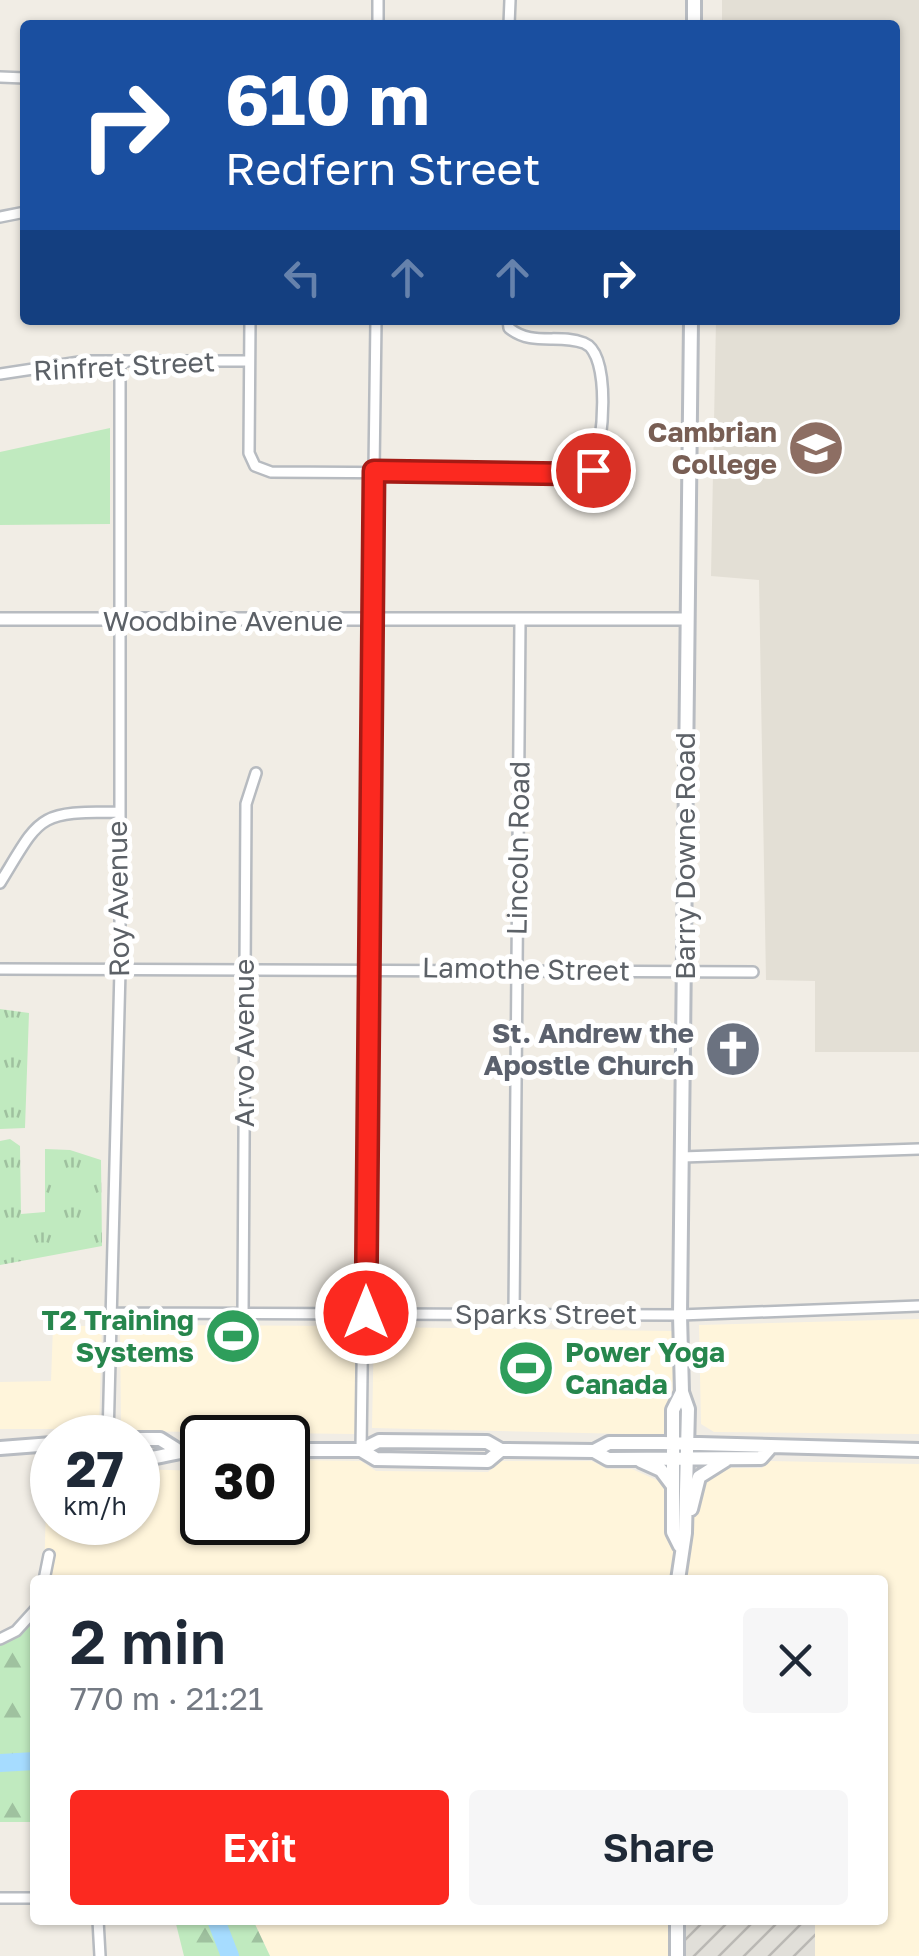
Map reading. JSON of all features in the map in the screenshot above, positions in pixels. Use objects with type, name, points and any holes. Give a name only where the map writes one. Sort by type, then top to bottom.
[{"type":"main road","name":"Barry Downe Road","points":[[678,1575],[685,1525],[674,1410],[682,1392],[691,325]]},
{"type":"main road","points":[[160,1439],[180,1449]]},
{"type":"main road","points":[[594,1451],[608,1443],[919,1450]]},
{"type":"main road","points":[[0,1448],[30,1448]]},
{"type":"main road","points":[[310,1450],[361,1450],[376,1459],[488,1461],[501,1450],[594,1451],[608,1459],[634,1459],[761,1458],[769,1448]]},
{"type":"main road","points":[[160,1458],[176,1449]]},
{"type":"main road","name":"Barry Downe Road","points":[[680,1458],[673,1486],[673,1532],[680,1546]]},
{"type":"main road","points":[[685,1525],[699,1477],[731,1458]]},
{"type":"main road","points":[[634,1459],[654,1466],[673,1486]]},
{"type":"main road","points":[[677,1925],[677,1956]]},
{"type":"street","points":[[250,325],[249,452],[255,466],[272,472],[576,474],[593,470],[600,453],[602,370],[596,353],[584,343],[523,339],[509,325]]},
{"type":"street","points":[[361,1450],[366,1313],[366,968],[376,325]]},
{"type":"street","name":"Roy Avenue","points":[[109,1415],[120,970],[120,361]]},
{"type":"street","name":"Rinfret Street","points":[[0,374],[52,364],[249,361]]},
{"type":"street","name":"Woodbine Avenue","points":[[0,619],[686,619]]},
{"type":"street","name":"Lincoln Road","points":[[514,1314],[520,621]]},
{"type":"street","name":"Arvo Avenue","points":[[243,1314],[246,804],[256,773]]},
{"type":"street","points":[[0,883],[34,828],[48,816],[117,812]]},
{"type":"street","name":"Lamothe Street","points":[[0,969],[753,972]]},
{"type":"street","points":[[682,1156],[919,1149]]},
{"type":"street","name":"Sparks Street","points":[[113,1313],[680,1314],[919,1306]]},
{"type":"street","points":[[45,1575],[49,1555]]},
{"type":"street","points":[[0,1639],[16,1631],[30,1616]]},
{"type":"street","points":[[0,1898],[30,1898]]},
{"type":"street","points":[[98,1925],[100,1956]]},
{"type":"shaded area","name":"Cambrian College","points":[[722,0],[919,0],[919,1052],[815,1052],[815,981],[766,980],[759,580],[711,576],[716,325],[900,325],[900,20],[722,20]]},
{"type":"shaded area","points":[[919,1319],[919,1434],[714,1432],[701,1424],[699,1325]]},
{"type":"shaded area","points":[[120,1325],[358,1326],[355,1434],[310,1433],[310,1415],[180,1415],[180,1432],[160,1432],[160,1415],[121,1415]]},
{"type":"shaded area","points":[[53,1326],[102,1326],[99,1415],[30,1415],[30,1429],[0,1429],[0,1382],[51,1381]]},
{"type":"shaded area","points":[[374,1327],[675,1331],[670,1435],[372,1428]]},
{"type":"shaded area","points":[[310,1460],[361,1461],[376,1471],[488,1472],[501,1461],[592,1461],[607,1469],[632,1469],[659,1481],[672,1501],[671,1541],[678,1555],[702,1483],[730,1468],[762,1468],[769,1461],[919,1464],[919,1956],[815,1956],[815,1925],[888,1925],[888,1575],[44,1575],[45,1545],[160,1545],[160,1470],[180,1470],[180,1545],[310,1545]]},
{"type":"shaded area","points":[[255,1925],[676,1925],[676,1956],[270,1956]]},
{"type":"shaded area","points":[[676,1925],[815,1925],[815,1956],[676,1956]]},
{"type":"green space","points":[[110,428],[110,524],[0,525],[0,452]]},
{"type":"green space","points":[[0,1009],[29,1013],[25,1128],[0,1129]]},
{"type":"green space","points":[[10,1139],[20,1146],[21,1214],[45,1212],[45,1149],[70,1150],[101,1160],[102,1246],[0,1265],[0,1141]]},
{"type":"green space","points":[[30,1616],[30,1822],[0,1822],[0,1640]]},
{"type":"green space","points":[[176,1925],[255,1925],[270,1956],[184,1956]]},
{"type":"waterway","points":[[0,1763],[30,1761]]},
{"type":"waterway","points":[[218,1925],[230,1956]]},
{"type":"place","name":"Cambrian College","points":[[816,448]]},
{"type":"place","name":"St. Andrew the Apostle Church","points":[[733,1049]]},
{"type":"place","name":"T2 Training Systems","points":[[233,1336]]},
{"type":"place","name":"Power Yoga Canada","points":[[526,1368]]},
{"type":"route","points":[[366,1313],[366,968],[374,471],[576,474],[593,470]]}]
